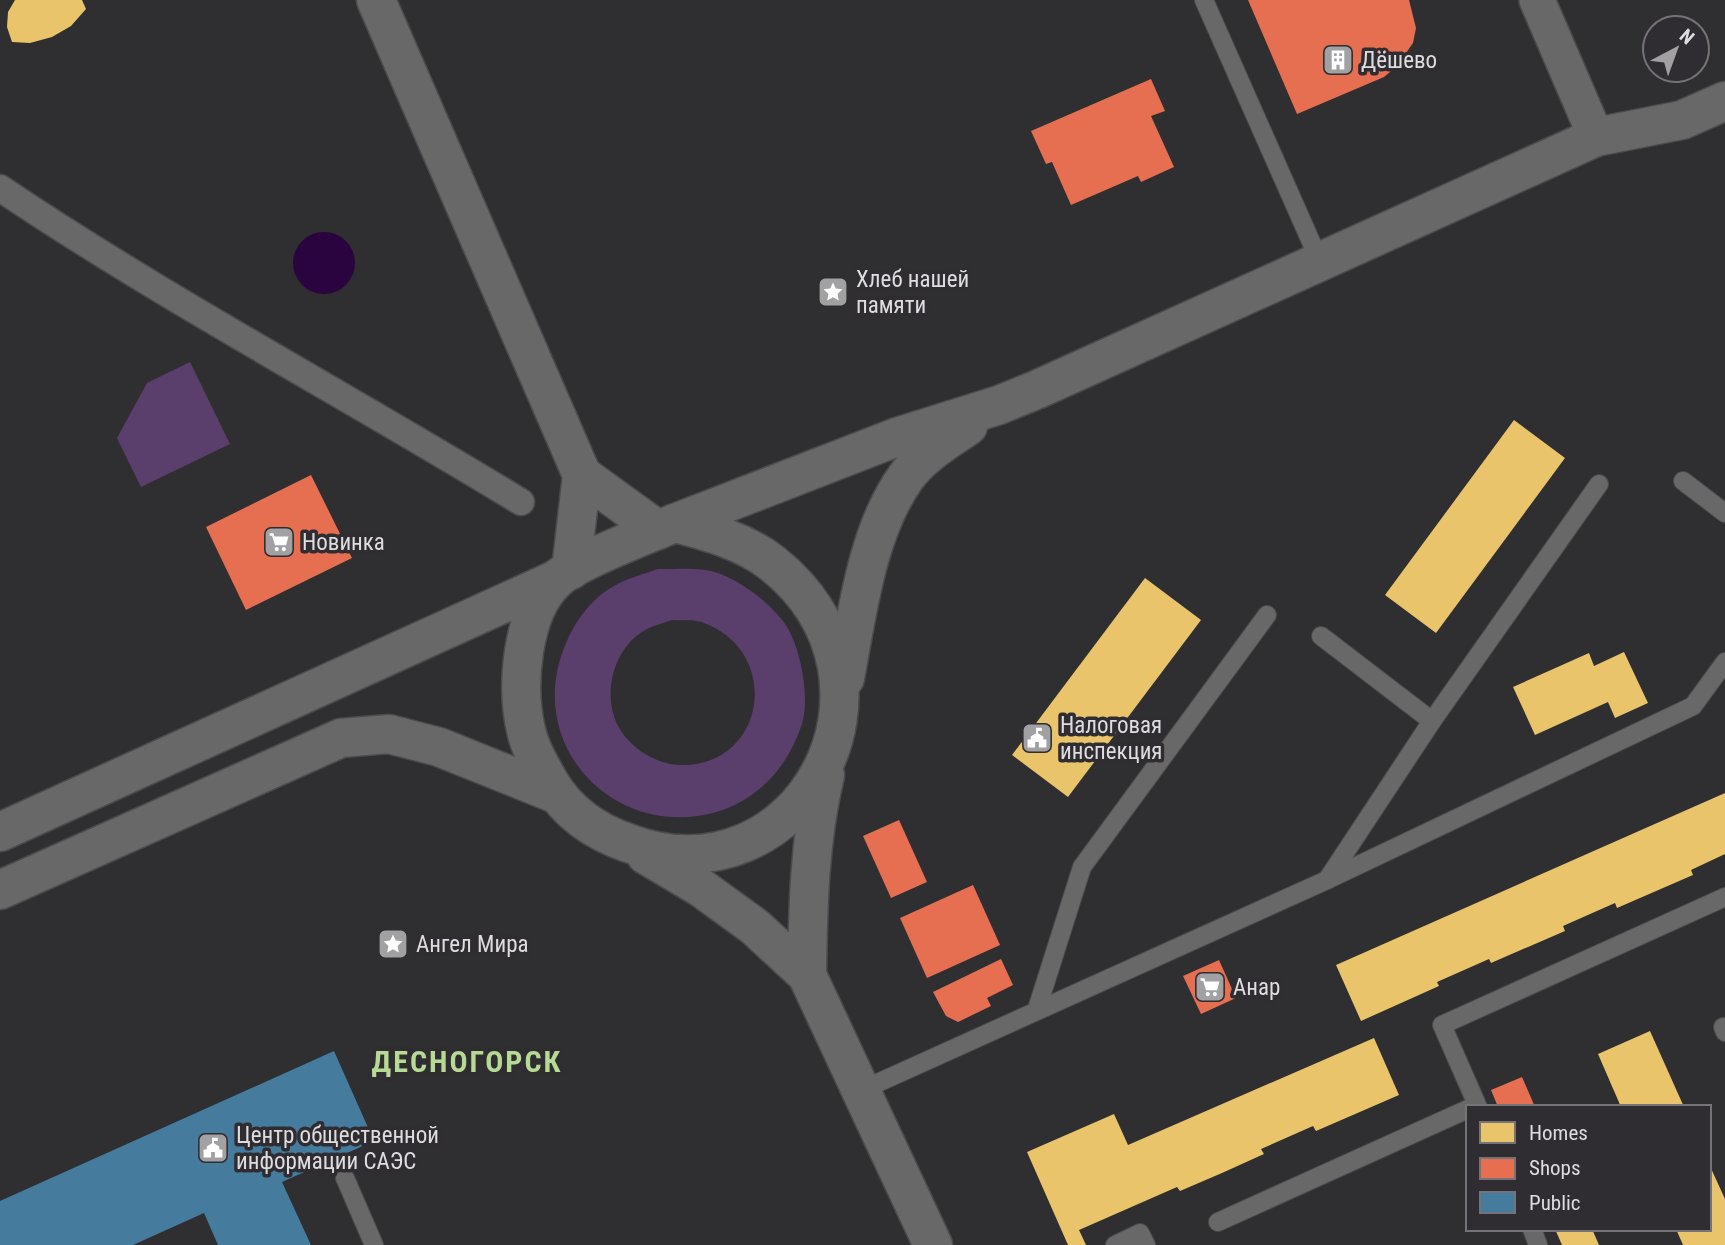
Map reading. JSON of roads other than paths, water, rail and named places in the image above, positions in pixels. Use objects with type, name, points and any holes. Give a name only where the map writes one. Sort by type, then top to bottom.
[{"type":"street","points":[[376,0],[582,475],[563,575],[537,609],[526,640],[522,700],[526,732],[540,765],[556,793],[587,823],[700,887],[755,927],[807,975],[933,1245]]},
{"type":"street","points":[[1537,0],[1596,137]]},
{"type":"street","points":[[0,832],[667,527],[897,437],[999,405],[1596,137],[1682,120],[1725,102]]},
{"type":"street","points":[[0,188],[178,300],[395,425],[521,502]]},
{"type":"street","points":[[807,975],[808,880],[814,820],[842,700],[858,605],[886,509],[907,476],[930,452],[999,405]]},
{"type":"street","points":[[582,475],[667,527],[726,537],[771,562],[810,599],[834,647],[842,700]]},
{"type":"street","points":[[0,890],[341,738],[389,734],[439,747],[556,793]]},
{"type":"street","points":[[623,841],[648,850],[702,853],[754,837],[778,823],[800,803],[830,756]]},
{"type":"lane","points":[[1203,0],[1320,262]]},
{"type":"lane","points":[[1683,481],[1725,513]]},
{"type":"lane","points":[[1327,880],[1432,721],[1599,484]]},
{"type":"lane","points":[[1037,1009],[1082,867],[1267,615]]},
{"type":"lane","points":[[1321,636],[1432,721]]},
{"type":"lane","points":[[862,1090],[1327,880],[1693,706],[1725,662]]},
{"type":"lane","points":[[1473,1105],[1442,1026],[1725,897]]},
{"type":"lane","points":[[1218,1222],[1466,1111]]},
{"type":"lane","points":[[345,1178],[374,1245]]},
{"type":"lane","points":[[1115,1245],[1140,1233],[1146,1245]]},
{"type":"place","name":"Дёшево","points":[[1338,60]]},
{"type":"place","name":"Хлеб нашей памяти","points":[[833,292]]},
{"type":"place","name":"Новинка","points":[[279,542]]},
{"type":"place","name":"Налоговая инспекция","points":[[1037,738]]},
{"type":"place","name":"Ангел Мира","points":[[393,944]]},
{"type":"place","name":"Анар","points":[[1210,987]]},
{"type":"place","name":"Центр общественной информации САЭС","points":[[213,1148]]},
{"type":"district","name":"ДЕСНОГОРСК","points":[[467,1061]]}]
